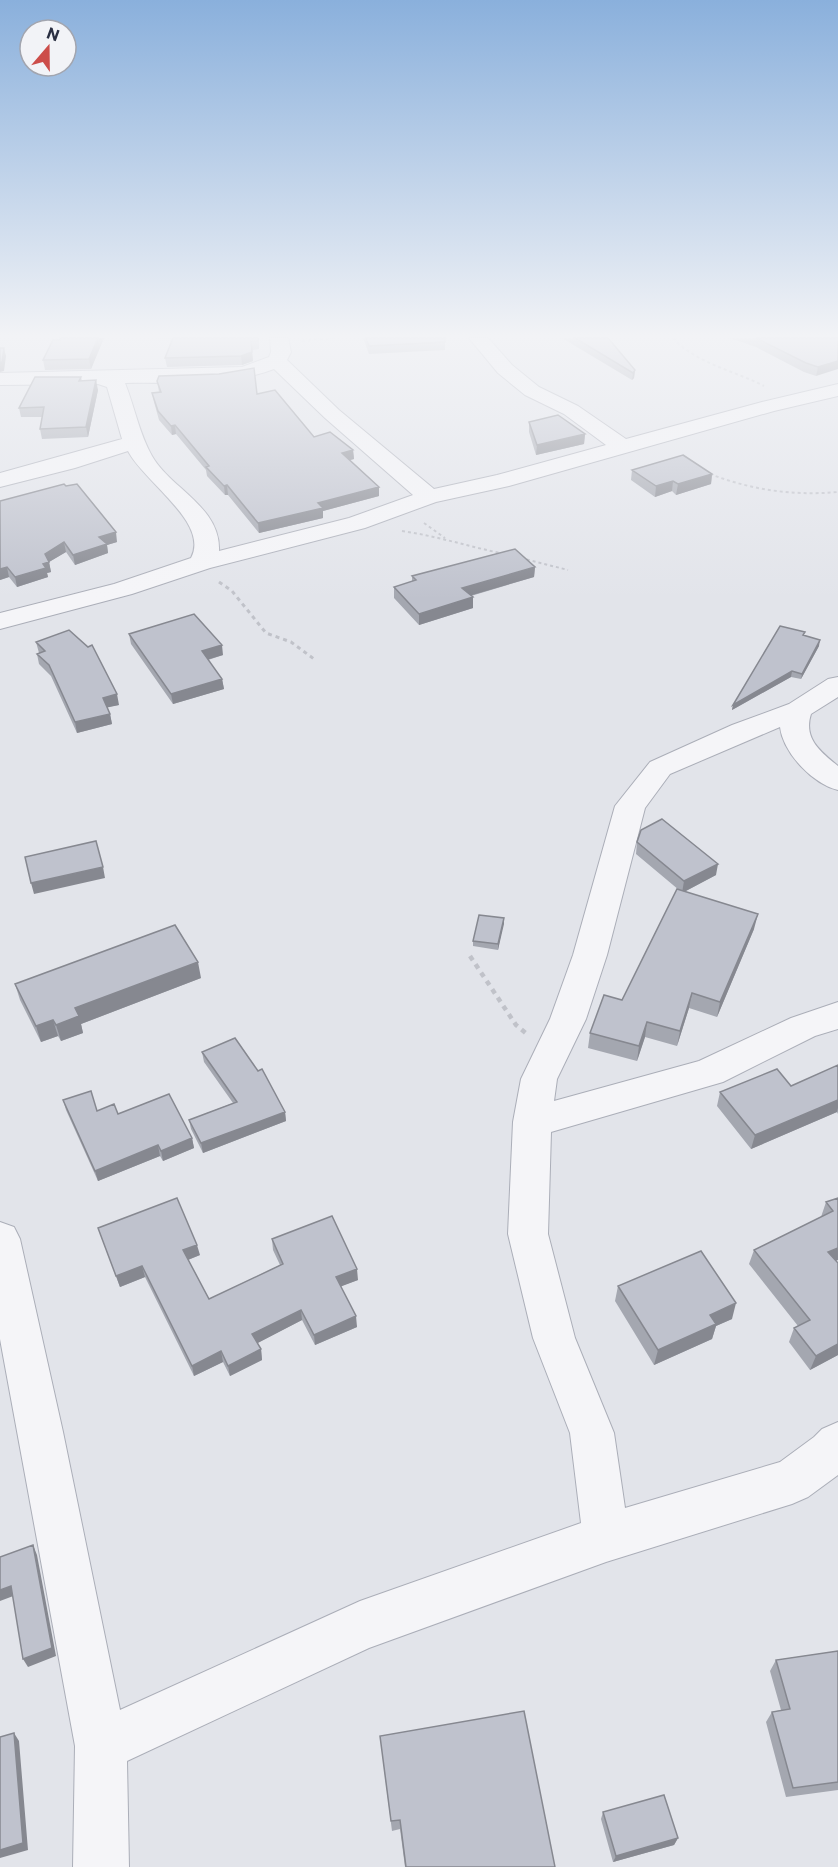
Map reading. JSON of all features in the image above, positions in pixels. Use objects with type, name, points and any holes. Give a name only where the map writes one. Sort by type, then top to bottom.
[{"type":"street","points":[[129,425],[134,441],[147,464],[204,527],[210,546],[207,572]]},
{"type":"street","points":[[344,425],[429,497]]},
{"type":"street","points":[[592,425],[622,446]]},
{"type":"street","points":[[0,621],[123,589],[207,572],[429,497],[501,481],[699,425]]},
{"type":"street","points":[[0,480],[67,463],[134,441]]},
{"type":"street","points":[[0,472],[25,472]]},
{"type":"street","points":[[606,1538],[592,1432],[554,1338],[528,1234],[532,1122],[539,1080],[568,1019],[590,955],[630,806],[660,768],[742,731],[799,710],[838,684]]},
{"type":"street","points":[[799,710],[794,729],[799,742],[809,756],[838,781]]},
{"type":"street","points":[[532,1122],[620,1100],[710,1071],[802,1027],[838,1015]]},
{"type":"street","points":[[0,1239],[6,1296],[41,1432],[100,1746],[101,1867]]},
{"type":"street","points":[[100,1746],[360,1626],[606,1538],[792,1481],[830,1453],[838,1444]]},
{"type":"path","points":[[707,474],[754,489],[796,494],[838,492]]},
{"type":"path","points":[[354,524],[421,533],[509,555]]},
{"type":"path","points":[[518,557],[568,570]]},
{"type":"path","points":[[207,572],[232,591],[266,633],[291,642],[314,659]]},
{"type":"path","points":[[470,956],[516,1025],[550,1055]]},
{"type":"building","points":[[41,425],[86,425],[86,427],[40,429]]},
{"type":"building","points":[[175,425],[304,425],[314,437],[330,432],[353,450],[342,453],[379,487],[318,503],[323,508],[258,523],[227,485],[224,486],[206,467],[209,466]]},
{"type":"building","points":[[530,425],[572,425],[585,434],[537,445]]},
{"type":"building","points":[[683,455],[712,474],[678,484],[673,481],[656,486],[632,470]]},
{"type":"building","points":[[64,484],[66,486],[77,484],[116,532],[99,537],[107,544],[73,555],[64,542],[45,554],[49,562],[43,564],[46,568],[15,577],[7,567],[0,569],[0,501]]},
{"type":"building","points":[[515,549],[535,567],[462,588],[473,597],[419,614],[394,587],[416,580],[412,576]]},
{"type":"building","points":[[194,614],[222,645],[202,651],[222,679],[171,694],[129,634]]},
{"type":"building","points":[[780,626],[805,632],[803,635],[820,640],[802,674],[792,671],[733,705]]},
{"type":"building","points":[[69,630],[88,647],[92,645],[117,694],[103,698],[110,714],[75,722],[49,665],[37,654],[45,651],[36,642]]},
{"type":"building","points":[[662,819],[718,864],[684,881],[637,842],[641,830]]},
{"type":"building","points":[[96,841],[103,867],[31,883],[25,857]]},
{"type":"building","points":[[677,889],[758,914],[720,1002],[692,993],[680,1031],[647,1022],[639,1046],[590,1033],[604,995],[622,1000]]},
{"type":"building","points":[[479,915],[504,918],[498,944],[473,941]]},
{"type":"building","points":[[175,925],[198,962],[75,1008],[79,1016],[56,1025],[53,1020],[36,1026],[15,984]]},
{"type":"building","points":[[235,1038],[258,1071],[262,1069],[285,1112],[201,1143],[189,1120],[237,1102],[202,1052]]},
{"type":"building","points":[[838,1065],[838,1100],[755,1135],[720,1092],[777,1069],[791,1086]]},
{"type":"building","points":[[91,1091],[97,1111],[114,1104],[118,1114],[169,1094],[192,1138],[161,1151],[158,1145],[95,1171],[63,1100]]},
{"type":"building","points":[[177,1198],[197,1245],[183,1250],[209,1299],[283,1264],[272,1239],[332,1216],[357,1269],[336,1277],[356,1316],[314,1335],[301,1310],[252,1334],[261,1349],[228,1366],[221,1351],[192,1366],[142,1266],[116,1276],[98,1228]]},
{"type":"building","points":[[838,1198],[838,1248],[828,1252],[838,1263],[838,1344],[816,1356],[794,1328],[810,1320],[754,1250],[833,1211],[826,1202]]},
{"type":"building","points":[[701,1251],[736,1303],[710,1315],[716,1324],[658,1350],[618,1286]]},
{"type":"building","points":[[33,1545],[52,1648],[23,1659],[11,1586],[0,1590],[0,1557]]},
{"type":"building","points":[[838,1651],[838,1782],[793,1788],[772,1712],[790,1709],[776,1660]]},
{"type":"building","points":[[524,1711],[555,1867],[406,1867],[400,1820],[391,1821],[380,1736]]},
{"type":"building","points":[[14,1733],[23,1843],[0,1850],[0,1737]]},
{"type":"building","points":[[664,1795],[678,1838],[616,1856],[603,1812]]}]
